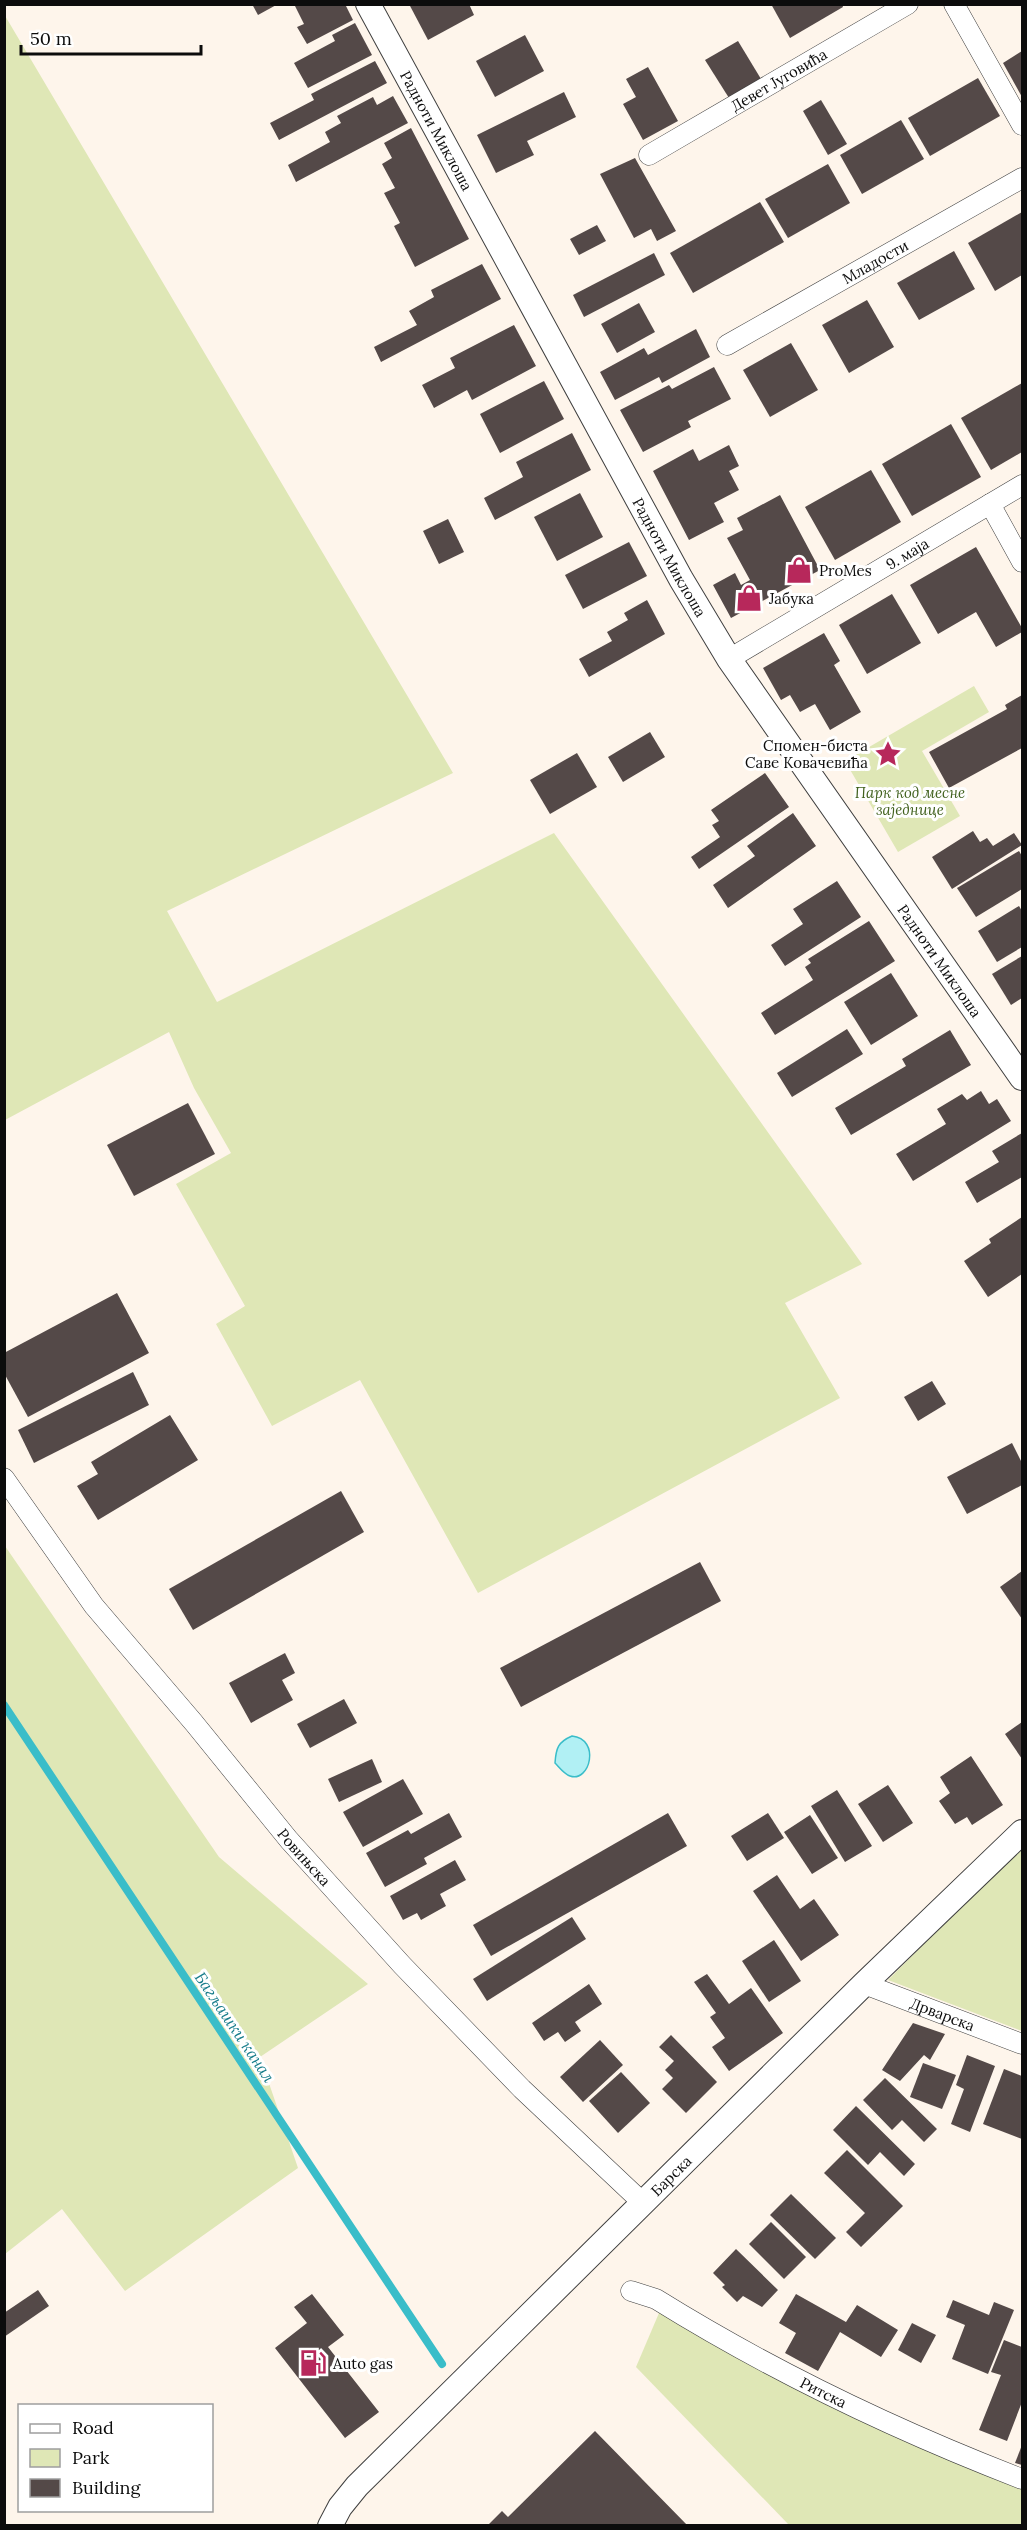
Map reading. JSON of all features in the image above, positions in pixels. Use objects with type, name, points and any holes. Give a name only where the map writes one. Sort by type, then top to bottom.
[{"type":"street","name":"Радноти Миклоша","points":[[368,4],[681,579],[729,659],[1023,1078]]},
{"type":"street","name":"Девет Југовића","points":[[650,155],[908,4]]},
{"type":"street","points":[[954,4],[1023,125]]},
{"type":"street","name":"Младости","points":[[727,345],[1023,178]]},
{"type":"street","name":"9. маја","points":[[729,659],[1023,485]]},
{"type":"street","points":[[990,504],[1023,562]]},
{"type":"street","name":"Ровињска","points":[[4,1478],[94,1606],[194,1723],[289,1840],[402,1965],[522,2089],[644,2204]]},
{"type":"street","name":"Барска","points":[[330,2526],[340,2507],[357,2486],[864,1984],[1023,1832]]},
{"type":"street","name":"Дрварска","points":[[864,1984],[1023,2044]]},
{"type":"street","name":"Ритска","points":[[631,2291],[656,2299],[810,2386],[896,2428],[1023,2478]]},
{"type":"green space","points":[[4,14],[453,773],[167,911],[217,1002],[554,833],[862,1264],[785,1303],[840,1398],[478,1593],[360,1380],[272,1426],[216,1324],[245,1306],[176,1184],[231,1153],[194,1088],[169,1032],[5,1120]]},
{"type":"green space","name":"Парк код месне заједнице","points":[[974,686],[989,712],[922,751],[960,816],[898,852],[845,761]]},
{"type":"green space","points":[[5,1546],[219,1857],[368,1984],[260,2057],[298,2168],[125,2291],[62,2209],[5,2254]]},
{"type":"green space","points":[[1022,1845],[1022,2031],[888,1980]]},
{"type":"green space","points":[[662,2306],[1022,2488],[1022,2525],[789,2525],[636,2367]]},
{"type":"water","points":[[572,1736],[587,1744],[589,1752],[587,1767],[577,1776],[568,1775],[555,1763],[559,1746]]},
{"type":"building","points":[[252,4],[278,4],[258,15]]},
{"type":"building","points":[[294,4],[345,4],[353,20],[307,44],[297,27],[304,24]]},
{"type":"building","points":[[409,4],[469,4],[474,15],[428,40]]},
{"type":"building","points":[[771,4],[842,4],[843,7],[790,38]]},
{"type":"building","points":[[355,23],[372,55],[308,88],[294,63],[335,41],[332,35]]},
{"type":"building","points":[[525,35],[544,71],[495,97],[476,61]]},
{"type":"building","points":[[738,41],[761,79],[729,98],[705,60]]},
{"type":"building","points":[[1022,51],[1022,97],[1003,63]]},
{"type":"building","points":[[375,61],[387,83],[279,140],[270,123],[314,100],[311,94]]},
{"type":"building","points":[[648,67],[678,121],[643,140],[623,104],[636,97],[626,79]]},
{"type":"building","points":[[978,78],[1000,116],[930,156],[908,118]]},
{"type":"building","points":[[564,92],[576,117],[527,141],[534,155],[496,173],[477,135]]},
{"type":"building","points":[[393,96],[408,123],[296,182],[288,165],[330,142],[325,132],[341,123],[337,116],[373,97],[377,105]]},
{"type":"building","points":[[821,100],[847,144],[828,155],[803,111]]},
{"type":"building","points":[[901,120],[924,159],[862,194],[840,155]]},
{"type":"building","points":[[411,128],[469,239],[415,267],[394,226],[400,223],[384,193],[395,188],[382,164],[392,158],[384,143]]},
{"type":"building","points":[[635,158],[676,231],[657,241],[651,229],[634,238],[600,174]]},
{"type":"building","points":[[828,164],[850,203],[788,238],[765,199]]},
{"type":"building","points":[[760,202],[784,242],[693,293],[670,253]]},
{"type":"building","points":[[1022,212],[1022,275],[995,291],[968,243]]},
{"type":"building","points":[[597,225],[606,241],[579,255],[570,239]]},
{"type":"building","points":[[954,251],[975,289],[919,320],[897,283]]},
{"type":"building","points":[[654,253],[665,275],[584,317],[573,295]]},
{"type":"building","points":[[482,264],[501,299],[381,362],[374,347],[417,325],[409,311],[434,297],[431,290]]},
{"type":"building","points":[[867,300],[894,347],[849,373],[822,325]]},
{"type":"building","points":[[639,303],[655,332],[617,353],[601,324]]},
{"type":"building","points":[[514,325],[536,366],[472,400],[467,390],[434,408],[422,385],[455,368],[450,358]]},
{"type":"building","points":[[696,329],[710,357],[662,383],[659,377],[615,400],[600,372],[644,348],[648,355]]},
{"type":"building","points":[[791,343],[818,390],[770,417],[743,370]]},
{"type":"building","points":[[714,367],[731,399],[688,421],[691,427],[643,452],[620,410],[669,385],[672,389]]},
{"type":"building","points":[[544,381],[564,419],[500,453],[480,414]]},
{"type":"building","points":[[1022,383],[1022,452],[991,470],[961,418]]},
{"type":"building","points":[[951,424],[981,477],[912,516],[882,464]]},
{"type":"building","points":[[572,433],[591,470],[495,520],[484,498],[523,477],[516,462]]},
{"type":"building","points":[[729,445],[739,466],[729,471],[739,490],[714,503],[724,522],[689,540],[653,471],[693,449],[699,461]]},
{"type":"building","points":[[871,470],[901,522],[835,560],[805,507]]},
{"type":"building","points":[[580,493],[603,537],[557,561],[534,517]]},
{"type":"building","points":[[780,495],[820,570],[731,618],[713,585],[735,573],[741,585],[750,580],[727,538],[743,530],[737,518]]},
{"type":"building","points":[[448,519],[464,552],[439,564],[423,531]]},
{"type":"building","points":[[629,542],[647,576],[583,609],[565,575]]},
{"type":"building","points":[[976,547],[1022,628],[1022,632],[996,647],[976,612],[938,634],[910,585]]},
{"type":"building","points":[[892,594],[921,643],[867,674],[839,625]]},
{"type":"building","points":[[647,600],[665,634],[589,677],[579,659],[612,641],[607,632],[628,620],[624,613]]},
{"type":"building","points":[[824,633],[840,661],[834,665],[861,712],[830,730],[815,704],[800,712],[790,695],[781,700],[763,668]]},
{"type":"building","points":[[1022,695],[1022,748],[949,788],[929,752],[1007,709],[1005,705]]},
{"type":"building","points":[[650,732],[665,757],[623,782],[608,757]]},
{"type":"building","points":[[577,753],[597,787],[550,814],[530,780]]},
{"type":"building","points":[[765,773],[789,807],[699,869],[691,857],[720,837],[712,825],[719,821],[711,810]]},
{"type":"building","points":[[793,813],[816,846],[728,908],[713,885],[755,856],[747,846]]},
{"type":"building","points":[[973,831],[980,842],[987,838],[993,846],[1014,833],[1022,845],[952,889],[932,857]]},
{"type":"building","points":[[1019,851],[1022,856],[1022,889],[976,917],[957,888]]},
{"type":"building","points":[[837,881],[861,917],[785,966],[771,945],[803,924],[793,909]]},
{"type":"building","points":[[1019,906],[1022,911],[1022,947],[997,962],[978,931]]},
{"type":"building","points":[[869,921],[895,961],[775,1035],[761,1013],[813,980],[805,967],[811,963],[808,959]]},
{"type":"building","points":[[1022,956],[1022,998],[1011,1005],[992,974]]},
{"type":"building","points":[[891,973],[918,1016],[871,1045],[844,1002]]},
{"type":"building","points":[[847,1029],[863,1054],[792,1097],[777,1073]]},
{"type":"building","points":[[950,1030],[971,1065],[851,1135],[835,1108],[906,1066],[902,1059]]},
{"type":"building","points":[[981,1091],[989,1104],[997,1099],[1011,1121],[913,1181],[896,1154],[946,1124],[937,1109],[962,1094],[967,1100]]},
{"type":"building","points":[[188,1103],[215,1154],[134,1196],[107,1145]]},
{"type":"building","points":[[1022,1133],[1022,1177],[977,1203],[965,1182],[999,1162],[992,1151]]},
{"type":"building","points":[[1022,1217],[1022,1274],[988,1297],[964,1261],[991,1243],[989,1239]]},
{"type":"building","points":[[117,1293],[149,1353],[28,1417],[4,1373],[4,1353]]},
{"type":"building","points":[[133,1372],[149,1405],[34,1463],[18,1430]]},
{"type":"building","points":[[932,1381],[946,1404],[918,1421],[904,1397]]},
{"type":"building","points":[[170,1415],[198,1460],[98,1520],[77,1486],[98,1474],[91,1462]]},
{"type":"building","points":[[1012,1443],[1022,1463],[1022,1485],[967,1514],[947,1477]]},
{"type":"building","points":[[341,1491],[364,1532],[193,1630],[169,1589]]},
{"type":"building","points":[[700,1562],[721,1601],[521,1707],[500,1668]]},
{"type":"building","points":[[1022,1571],[1022,1619],[1000,1587]]},
{"type":"building","points":[[285,1653],[295,1673],[282,1680],[293,1700],[251,1723],[229,1683]]},
{"type":"building","points":[[344,1699],[357,1723],[310,1748],[297,1724]]},
{"type":"building","points":[[1022,1722],[1022,1759],[1005,1734]]},
{"type":"building","points":[[971,1756],[1003,1805],[972,1825],[967,1817],[955,1824],[939,1801],[950,1793],[940,1777]]},
{"type":"building","points":[[372,1759],[382,1782],[339,1802],[328,1779]]},
{"type":"building","points":[[403,1779],[423,1814],[363,1847],[343,1812]]},
{"type":"building","points":[[888,1785],[913,1823],[883,1842],[858,1804]]},
{"type":"building","points":[[837,1790],[872,1846],[845,1862],[811,1806]]},
{"type":"building","points":[[449,1813],[462,1837],[424,1858],[427,1864],[385,1887],[366,1853],[408,1830],[411,1834]]},
{"type":"building","points":[[668,1813],[687,1846],[491,1956],[473,1925]]},
{"type":"building","points":[[768,1813],[784,1838],[747,1861],[731,1836]]},
{"type":"building","points":[[810,1815],[838,1858],[812,1874],[784,1832]]},
{"type":"building","points":[[455,1860],[466,1880],[440,1894],[446,1906],[421,1920],[417,1913],[403,1920],[390,1896]]},
{"type":"building","points":[[777,1875],[800,1909],[814,1899],[839,1935],[801,1961],[753,1891]]},
{"type":"building","points":[[572,1917],[586,1939],[487,2001],[473,1979]]},
{"type":"building","points":[[774,1940],[801,1981],[769,2002],[742,1961]]},
{"type":"building","points":[[707,1974],[729,2004],[751,1988],[783,2033],[729,2071],[712,2047],[725,2038],[710,2017],[716,2013],[694,1982]]},
{"type":"building","points":[[589,1984],[602,2004],[575,2022],[581,2031],[565,2042],[558,2032],[544,2041],[532,2023]]},
{"type":"building","points":[[913,2023],[945,2034],[930,2060],[924,2055],[900,2081],[882,2070]]},
{"type":"building","points":[[671,2035],[717,2082],[686,2113],[662,2089],[673,2078],[665,2070],[674,2061],[659,2047]]},
{"type":"building","points":[[600,2040],[623,2065],[583,2102],[560,2077]]},
{"type":"building","points":[[967,2055],[995,2066],[970,2132],[951,2124],[964,2089],[956,2085]]},
{"type":"building","points":[[923,2063],[956,2075],[942,2109],[910,2097]]},
{"type":"building","points":[[1004,2069],[1022,2076],[1022,2139],[983,2124]]},
{"type":"building","points":[[621,2072],[650,2103],[618,2133],[589,2101]]},
{"type":"building","points":[[885,2078],[937,2129],[924,2142],[902,2120],[892,2130],[863,2100]]},
{"type":"building","points":[[856,2106],[915,2164],[904,2176],[880,2152],[868,2165],[833,2130]]},
{"type":"building","points":[[847,2150],[903,2206],[861,2247],[846,2232],[865,2213],[824,2173]]},
{"type":"building","points":[[791,2194],[836,2238],[815,2259],[770,2215]]},
{"type":"building","points":[[771,2222],[806,2257],[784,2279],[749,2244]]},
{"type":"building","points":[[736,2249],[778,2290],[762,2307],[743,2296],[737,2302],[722,2287],[725,2285],[713,2273]]},
{"type":"building","points":[[38,2290],[49,2306],[4,2337],[4,2313]]},
{"type":"building","name":"Auto gas","points":[[312,2294],[344,2335],[328,2347],[379,2412],[345,2438],[275,2348],[307,2323],[294,2307]]},
{"type":"building","points":[[796,2294],[846,2322],[857,2305],[898,2330],[881,2357],[840,2332],[818,2371],[785,2353],[796,2333],[779,2323]]},
{"type":"building","points":[[953,2300],[989,2315],[994,2302],[1014,2310],[988,2374],[952,2359],[965,2325],[946,2317]]},
{"type":"building","points":[[912,2323],[936,2335],[921,2363],[898,2350]]},
{"type":"building","points":[[1004,2340],[1022,2347],[1022,2402],[1007,2441],[979,2430],[1001,2375],[991,2372]]},
{"type":"building","points":[[595,2431],[688,2526],[487,2526],[502,2511],[508,2517]]},
{"type":"building","points":[[1022,2445],[1022,2465],[1015,2463]]},
{"type":"waterway","name":"Багљашки канал","points":[[4,1705],[442,2364]]},
{"type":"place","name":"ProMes","points":[[799,570]]},
{"type":"place","name":"Јабука","points":[[749,598]]},
{"type":"place","name":"Спомен-биста Саве Ковачевића","points":[[888,754]]},
{"type":"place","name":"Auto gas","points":[[313,2363]]}]
